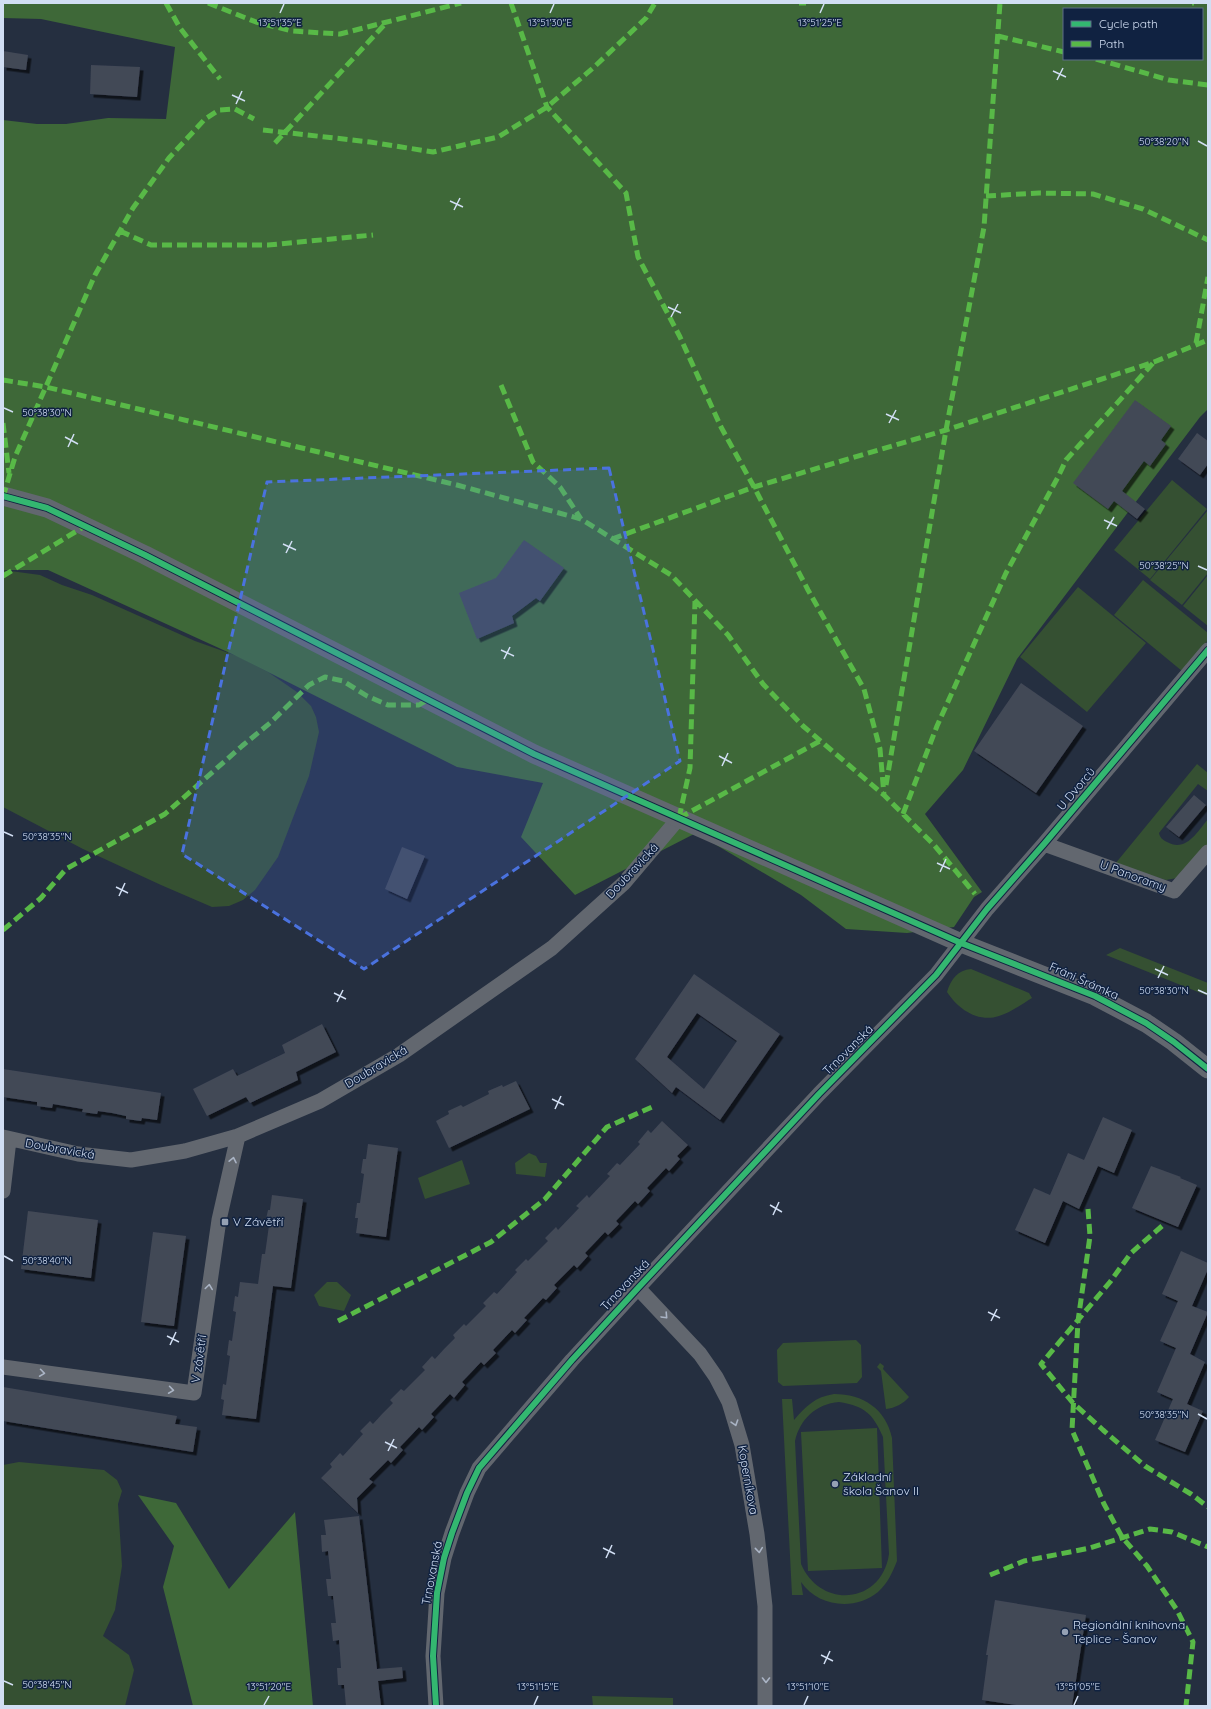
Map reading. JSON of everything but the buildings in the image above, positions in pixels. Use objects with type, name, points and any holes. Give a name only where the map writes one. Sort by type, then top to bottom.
[{"type":"street","name":"Fráni Šrámka","points":[[3,496],[47,508],[145,555],[534,754],[961,943],[1095,996],[1146,1023],[1174,1042],[1208,1069]]},
{"type":"street","name":"U Dvorců","points":[[961,943],[987,909],[1208,650]]},
{"type":"street","name":"Doubravická","points":[[6,1138],[78,1154],[131,1160],[185,1151],[238,1136],[320,1101],[392,1059],[552,948],[624,883],[680,818]]},
{"type":"street","name":"U Panoramy","points":[[1044,844],[1174,891],[1208,852]]},
{"type":"street","name":"Trnovanská","points":[[436,1706],[433,1656],[437,1593],[444,1558],[452,1533],[467,1493],[479,1468],[572,1360],[638,1288],[819,1094],[936,975],[961,943]]},
{"type":"street","name":"V závětří","points":[[3,1367],[194,1393],[220,1220],[238,1136]]},
{"type":"street","points":[[3,1191],[6,1138]]},
{"type":"street","name":"Koperníkova","points":[[638,1288],[700,1354],[716,1376],[729,1402],[742,1445],[757,1534],[766,1606],[765,1706]]},
{"type":"highlighted area","points":[[609,468],[680,761],[364,969],[182,854],[267,482]]},
{"type":"green space","points":[[3,3],[1208,3],[1208,409],[1200,417],[1017,659],[963,770],[925,814],[982,892],[974,897],[954,927],[907,933],[846,929],[801,895],[696,833],[575,895],[521,837],[543,783],[457,767],[232,654],[48,570],[3,570],[3,120],[37,124],[66,124],[108,118],[166,119],[175,47],[41,19],[3,18]]},
{"type":"green space","points":[[1172,480],[1207,509],[1150,579],[1114,550]]},
{"type":"green space","points":[[1208,510],[1208,573],[1182,605],[1150,580]]},
{"type":"green space","points":[[3,570],[40,575],[62,585],[92,595],[195,641],[237,656],[268,672],[297,692],[311,706],[316,717],[319,732],[309,776],[278,857],[255,890],[243,900],[229,906],[212,907],[83,849],[3,807]]},
{"type":"green space","points":[[1208,575],[1208,626],[1183,606]]},
{"type":"green space","points":[[1143,580],[1208,633],[1208,640],[1182,671],[1114,615]]},
{"type":"green space","points":[[1078,587],[1146,643],[1087,712],[1020,657]]},
{"type":"green space","points":[[1197,764],[1208,773],[1208,791],[1198,784],[1159,833],[1163,840],[1174,845],[1180,845],[1191,839],[1208,819],[1208,845],[1177,878],[1166,880],[1115,864]]},
{"type":"green space","points":[[1120,948],[1208,983],[1208,996],[1106,955]]},
{"type":"green space","points":[[971,969],[1029,993],[1032,998],[1012,1011],[991,1018],[984,1018],[969,1013],[957,1004],[947,992],[953,979],[959,973]]},
{"type":"green space","points":[[529,1153],[536,1156],[540,1163],[547,1163],[545,1177],[516,1174],[515,1163]]},
{"type":"green space","points":[[462,1160],[470,1184],[425,1199],[418,1178]]},
{"type":"green space","points":[[327,1282],[337,1282],[351,1295],[344,1311],[319,1306],[314,1295]]},
{"type":"green space","points":[[856,1340],[861,1345],[862,1377],[857,1383],[783,1386],[778,1382],[777,1350],[783,1343]]},
{"type":"green space","points":[[880,1363],[884,1366],[883,1369],[909,1397],[896,1407],[886,1409],[881,1371],[877,1367]]},
{"type":"green space","points":[[834,1394],[854,1397],[864,1400],[872,1405],[879,1411],[884,1419],[892,1438],[897,1561],[887,1581],[878,1592],[859,1602],[848,1604],[837,1604],[817,1597],[801,1582],[803,1595],[792,1595],[782,1399],[792,1399],[794,1420],[811,1403],[827,1395]],"holes":[[[839,1402],[867,1412],[876,1422],[883,1437],[889,1554],[884,1571],[875,1583],[863,1591],[850,1595],[836,1594],[822,1589],[810,1579],[801,1564],[795,1441],[801,1426],[816,1409],[831,1403]]]},
{"type":"green space","points":[[877,1428],[882,1568],[808,1571],[801,1432]]},
{"type":"green space","points":[[19,1462],[104,1470],[117,1480],[122,1491],[118,1504],[122,1566],[115,1610],[103,1636],[129,1655],[134,1670],[125,1706],[3,1706],[3,1465]]},
{"type":"green space","points":[[138,1495],[176,1503],[229,1589],[295,1512],[313,1706],[193,1706],[163,1587],[174,1546]]},
{"type":"green space","points":[[592,1696],[673,1698],[673,1706],[593,1706]]},
{"type":"marked path","points":[[166,3],[180,28],[220,79]]},
{"type":"marked path","points":[[208,3],[256,22],[292,31],[340,34],[461,3]]},
{"type":"marked path","points":[[511,3],[547,107],[626,193],[638,257],[680,337],[721,427],[808,590],[864,689],[880,749],[884,795]]},
{"type":"marked path","points":[[263,130],[370,142],[433,152],[498,137],[547,107],[593,68],[646,18],[655,3]]},
{"type":"marked path","points":[[799,3],[806,3]]},
{"type":"marked path","points":[[886,785],[946,430],[984,227],[1000,3]]},
{"type":"marked path","points":[[275,143],[386,23]]},
{"type":"marked path","points":[[998,36],[1063,52]]},
{"type":"marked path","points":[[1099,60],[1169,80],[1208,85]]},
{"type":"marked path","points":[[3,497],[15,457],[95,275],[133,208],[169,158],[205,119],[219,110],[235,109],[254,119]]},
{"type":"marked path","points":[[986,196],[1039,193],[1093,194],[1143,209],[1208,240]]},
{"type":"marked path","points":[[120,231],[151,245],[268,245],[373,235]]},
{"type":"marked path","points":[[1196,343],[1208,277]]},
{"type":"marked path","points":[[612,539],[754,487],[946,430],[1154,362],[1208,340]]},
{"type":"marked path","points":[[903,814],[937,726],[1006,573],[1066,460],[1154,362]]},
{"type":"marked path","points":[[3,380],[46,387],[457,485],[581,519],[671,575],[728,635],[763,684],[803,726],[884,795],[934,845],[975,894]]},
{"type":"marked path","points":[[501,385],[533,462],[560,487],[581,519]]},
{"type":"marked path","points":[[3,423],[9,473]]},
{"type":"marked path","points":[[3,576],[85,526]]},
{"type":"marked path","points":[[679,818],[690,768],[695,601]]},
{"type":"marked path","points":[[3,930],[41,898],[66,869],[165,814],[270,723],[309,685],[325,677],[343,681],[367,696],[388,705],[419,705],[427,700]]},
{"type":"marked path","points":[[679,818],[820,741]]},
{"type":"marked path","points":[[338,1321],[491,1242],[545,1199],[607,1127],[652,1107]]},
{"type":"marked path","points":[[1088,1209],[1090,1236],[1078,1321],[1072,1430],[1104,1504],[1122,1537],[1147,1566],[1177,1610],[1193,1642],[1186,1706]]},
{"type":"marked path","points":[[1162,1226],[1131,1253],[1110,1282],[1041,1364],[1073,1403],[1145,1466],[1191,1494],[1208,1507]]},
{"type":"marked path","points":[[990,1575],[1024,1561],[1090,1548],[1150,1529],[1172,1532],[1208,1547]]},
{"type":"cycle path","points":[[3,496],[47,508],[145,555],[534,754],[961,943],[1095,996],[1146,1023],[1174,1042],[1208,1069]]},
{"type":"cycle path","points":[[436,1706],[433,1656],[437,1593],[444,1558],[452,1533],[467,1493],[479,1468],[572,1360],[638,1288],[819,1094],[936,975],[987,909],[1208,650]]},
{"type":"place","name":"V Závětří","points":[[225,1222]]},
{"type":"place","name":"Základní škola Šanov II","points":[[835,1484]]},
{"type":"place","name":"Regionální knihovna Teplice - Šanov","points":[[1065,1632]]}]
